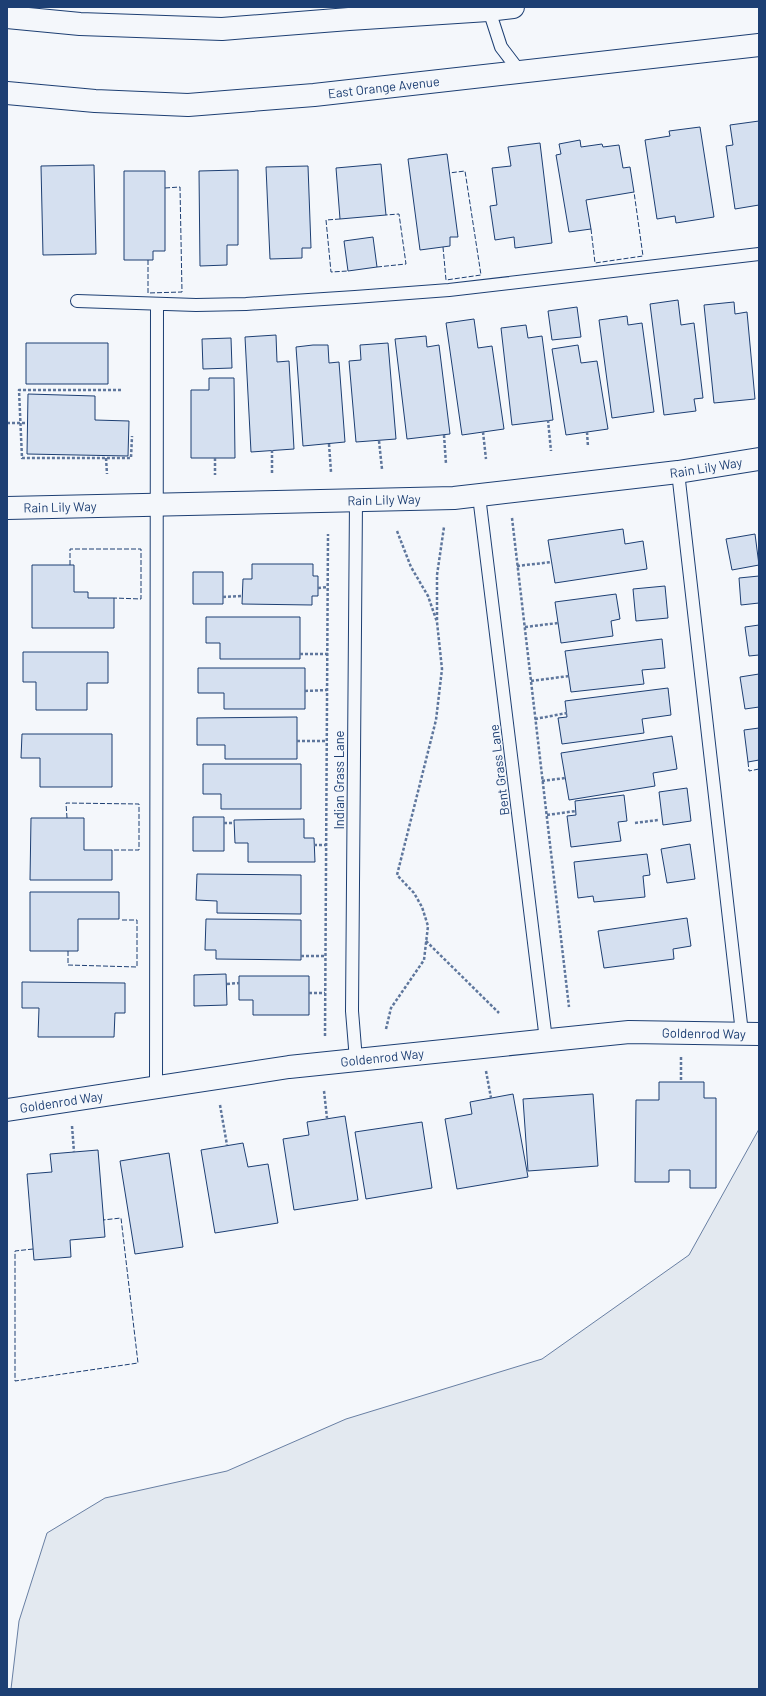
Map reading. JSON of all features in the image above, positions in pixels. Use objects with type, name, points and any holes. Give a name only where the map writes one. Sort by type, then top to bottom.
[{"type":"street","points":[[7,17],[80,24],[222,29],[513,7]]},
{"type":"street","name":"East Orange Avenue","points":[[7,93],[95,101],[188,105],[314,96],[759,45]]},
{"type":"street","name":"Rain Lily Way","points":[[7,508],[454,498],[678,472],[759,459]]},
{"type":"street","name":"Goldenrod Way","points":[[7,1110],[289,1067],[546,1040],[629,1032],[751,1033]]},
{"type":"lane","points":[[488,9],[500,47],[520,72]]},
{"type":"lane","points":[[77,301],[157,304],[246,304],[449,290],[759,254]]},
{"type":"lane","points":[[156,1088],[157,304]]},
{"type":"lane","points":[[678,472],[751,1033]]},
{"type":"lane","name":"Bent Grass Lane","points":[[479,496],[546,1040]]},
{"type":"lane","name":"Indian Grass Lane","points":[[356,501],[352,1003],[356,1060]]},
{"type":"path","points":[[121,390],[19,390],[22,458],[130,458],[132,436]]},
{"type":"path","points":[[548,420],[551,451]]},
{"type":"path","points":[[7,423],[27,423]]},
{"type":"path","points":[[483,432],[486,459]]},
{"type":"path","points":[[586,432],[588,447]]},
{"type":"path","points":[[444,435],[446,464]]},
{"type":"path","points":[[380,440],[382,469]]},
{"type":"path","points":[[329,444],[331,472]]},
{"type":"path","points":[[272,450],[272,474]]},
{"type":"path","points":[[106,458],[107,474]]},
{"type":"path","points":[[215,458],[215,476]]},
{"type":"path","points":[[512,518],[569,1007]]},
{"type":"path","points":[[386,1029],[391,1008],[424,960],[428,926],[422,907],[414,893],[397,875],[436,720],[442,669],[437,622],[437,575],[444,527]]},
{"type":"path","points":[[397,531],[410,567],[428,596],[437,622]]},
{"type":"path","points":[[325,1036],[328,534]]},
{"type":"path","points":[[517,566],[552,562]]},
{"type":"path","points":[[318,588],[328,587]]},
{"type":"path","points":[[223,597],[242,596]]},
{"type":"path","points":[[524,627],[558,623]]},
{"type":"path","points":[[300,654],[328,654]]},
{"type":"path","points":[[531,681],[569,676]]},
{"type":"path","points":[[305,690],[327,690]]},
{"type":"path","points":[[535,718],[567,714]]},
{"type":"path","points":[[297,741],[327,741]]},
{"type":"path","points":[[542,781],[565,778]]},
{"type":"path","points":[[547,815],[576,811]]},
{"type":"path","points":[[635,823],[658,820]]},
{"type":"path","points":[[224,823],[234,823]]},
{"type":"path","points":[[314,845],[326,845]]},
{"type":"path","points":[[426,941],[499,1013]]},
{"type":"path","points":[[301,956],[325,956]]},
{"type":"path","points":[[226,984],[239,983]]},
{"type":"path","points":[[309,993],[325,993]]},
{"type":"path","points":[[681,1057],[681,1082]]},
{"type":"path","points":[[486,1070],[491,1098]]},
{"type":"path","points":[[324,1091],[327,1118]]},
{"type":"path","points":[[220,1105],[226,1145]]},
{"type":"shaded area","points":[[759,1129],[759,1689],[11,1689],[19,1621],[47,1533],[105,1498],[227,1471],[346,1419],[542,1359],[689,1255]]},
{"type":"building","points":[[759,121],[759,205],[735,209],[726,146],[733,145],[730,125]]},
{"type":"building","points":[[700,127],[714,217],[676,223],[675,216],[657,219],[645,140],[670,136],[669,131]]},
{"type":"building","points":[[580,140],[581,147],[602,144],[603,147],[619,145],[623,168],[630,167],[634,192],[586,200],[591,229],[569,232],[556,155],[561,154],[559,144]]},
{"type":"building","points":[[540,143],[552,243],[515,248],[514,237],[495,240],[490,206],[497,205],[492,168],[511,166],[508,147]]},
{"type":"building","points":[[447,154],[458,237],[450,237],[450,246],[420,250],[408,159]]},
{"type":"building","points":[[381,164],[386,215],[340,219],[336,168]]},
{"type":"building","points":[[94,165],[96,254],[43,255],[41,166]]},
{"type":"building","points":[[308,166],[311,248],[302,248],[302,258],[270,259],[266,167]]},
{"type":"building","points":[[238,170],[238,245],[227,245],[227,265],[200,266],[199,171]]},
{"type":"building","points":[[124,171],[165,171],[165,251],[153,251],[153,260],[124,260]]},
{"type":"building","points":[[373,237],[377,267],[348,271],[344,241]]},
{"type":"building","points":[[678,300],[681,325],[694,323],[703,398],[694,399],[696,411],[664,415],[650,304]]},
{"type":"building","points":[[734,302],[735,314],[747,312],[755,399],[714,403],[704,305]]},
{"type":"building","points":[[577,307],[581,337],[552,340],[548,311]]},
{"type":"building","points":[[627,316],[628,325],[642,323],[654,412],[612,418],[599,320]]},
{"type":"building","points":[[474,319],[478,348],[492,346],[504,429],[462,435],[446,323]]},
{"type":"building","points":[[526,325],[528,338],[542,336],[553,420],[512,425],[501,328]]},
{"type":"building","points":[[276,335],[277,362],[289,361],[294,449],[251,452],[245,337]]},
{"type":"building","points":[[426,336],[427,347],[439,345],[450,434],[407,439],[395,339]]},
{"type":"building","points":[[231,338],[232,368],[203,369],[202,339]]},
{"type":"building","points":[[26,343],[108,343],[108,384],[26,384]]},
{"type":"building","points":[[388,343],[396,439],[356,442],[349,361],[361,360],[360,345]]},
{"type":"building","points":[[328,345],[329,363],[339,362],[345,442],[303,446],[296,347]]},
{"type":"building","points":[[578,345],[581,363],[597,361],[608,429],[566,435],[552,349]]},
{"type":"building","points":[[209,378],[234,378],[235,458],[191,458],[191,390],[209,390]]},
{"type":"building","points":[[28,394],[95,396],[95,420],[129,421],[128,456],[27,454]]},
{"type":"building","points":[[623,529],[625,544],[643,541],[647,569],[555,583],[548,540]]},
{"type":"building","points":[[755,534],[759,565],[732,570],[726,539]]},
{"type":"building","points":[[252,564],[313,564],[313,576],[318,576],[318,596],[312,596],[312,605],[242,604],[243,579],[252,579]]},
{"type":"building","points":[[32,565],[74,565],[74,592],[88,592],[88,598],[114,598],[114,628],[32,628]]},
{"type":"building","points":[[193,572],[223,572],[223,604],[193,604]]},
{"type":"building","points":[[759,576],[759,603],[741,605],[739,578]]},
{"type":"building","points":[[665,586],[668,618],[636,621],[633,589]]},
{"type":"building","points":[[616,594],[620,619],[611,621],[613,636],[561,643],[555,602]]},
{"type":"building","points":[[206,617],[300,617],[300,659],[220,659],[220,643],[206,643]]},
{"type":"building","points":[[759,625],[759,655],[749,656],[745,627]]},
{"type":"building","points":[[662,639],[665,668],[642,670],[644,684],[571,692],[565,651]]},
{"type":"building","points":[[23,652],[108,652],[108,683],[87,683],[87,710],[36,710],[36,682],[23,682]]},
{"type":"building","points":[[198,668],[305,668],[305,709],[224,709],[224,693],[198,693]]},
{"type":"building","points":[[759,674],[759,707],[745,709],[740,677]]},
{"type":"building","points":[[668,688],[671,715],[642,719],[644,733],[562,744],[558,718],[567,717],[565,701]]},
{"type":"building","points":[[297,717],[297,759],[225,759],[225,745],[197,745],[197,718]]},
{"type":"building","points":[[759,728],[759,760],[748,762],[744,730]]},
{"type":"building","points":[[22,734],[112,734],[112,787],[40,787],[40,758],[21,758]]},
{"type":"building","points":[[672,736],[677,769],[653,773],[655,786],[569,800],[561,753]]},
{"type":"building","points":[[203,764],[301,764],[301,809],[221,809],[221,794],[203,794]]},
{"type":"building","points":[[687,788],[691,821],[663,825],[659,792]]},
{"type":"building","points":[[624,795],[627,821],[618,822],[621,841],[571,847],[567,816],[576,815],[575,801]]},
{"type":"building","points":[[193,817],[224,817],[224,851],[193,851]]},
{"type":"building","points":[[31,818],[84,818],[84,850],[112,850],[112,880],[30,880]]},
{"type":"building","points":[[304,819],[304,838],[314,838],[315,862],[248,862],[248,843],[235,843],[234,820]]},
{"type":"building","points":[[690,844],[695,879],[667,883],[661,849]]},
{"type":"building","points":[[647,854],[650,875],[643,876],[645,897],[594,902],[593,896],[578,898],[574,862]]},
{"type":"building","points":[[197,874],[301,875],[301,914],[217,913],[217,901],[196,900]]},
{"type":"building","points":[[30,892],[119,892],[119,919],[78,919],[78,951],[30,951]]},
{"type":"building","points":[[687,918],[691,946],[673,949],[674,959],[604,968],[598,931]]},
{"type":"building","points":[[206,919],[301,920],[301,960],[216,959],[216,950],[205,950]]},
{"type":"building","points":[[226,974],[227,1005],[194,1006],[194,975]]},
{"type":"building","points":[[239,976],[309,976],[309,1015],[253,1015],[253,1000],[239,1000]]},
{"type":"building","points":[[22,982],[125,983],[125,1013],[115,1013],[114,1037],[38,1037],[39,1008],[22,1008]]},
{"type":"building","points":[[659,1082],[704,1082],[704,1098],[716,1098],[716,1188],[690,1188],[690,1170],[669,1170],[669,1182],[635,1182],[636,1100],[659,1100]]},
{"type":"building","points":[[513,1094],[528,1177],[457,1189],[445,1119],[472,1114],[470,1102]]},
{"type":"building","points":[[593,1094],[598,1166],[528,1171],[523,1099]]},
{"type":"building","points":[[345,1116],[358,1200],[294,1210],[283,1139],[309,1135],[307,1122]]},
{"type":"building","points":[[422,1122],[432,1188],[366,1199],[355,1132]]},
{"type":"building","points":[[243,1143],[248,1167],[268,1164],[278,1223],[215,1233],[201,1150]]},
{"type":"building","points":[[98,1150],[105,1237],[70,1240],[71,1257],[34,1260],[27,1174],[52,1172],[50,1154]]},
{"type":"building","points":[[169,1153],[183,1247],[135,1254],[120,1161]]},
{"type":"fence","points":[[443,247],[446,280],[481,275],[465,171],[449,173]]},
{"type":"fence","points":[[148,260],[148,293],[182,292],[180,187],[165,188]]},
{"type":"fence","points":[[591,229],[595,263],[643,256],[634,192]]},
{"type":"fence","points":[[377,267],[406,264],[399,214],[386,215]]},
{"type":"fence","points":[[340,219],[326,220],[331,272],[348,271]]},
{"type":"fence","points":[[70,565],[70,549],[141,549],[141,599],[114,598]]},
{"type":"fence","points":[[748,762],[749,771],[759,769]]},
{"type":"fence","points":[[67,818],[66,803],[139,804],[139,850],[112,850]]},
{"type":"fence","points":[[68,951],[68,965],[137,967],[137,920],[121,920]]},
{"type":"fence","points":[[33,1249],[15,1251],[15,1381],[138,1363],[121,1218],[103,1220]]}]
